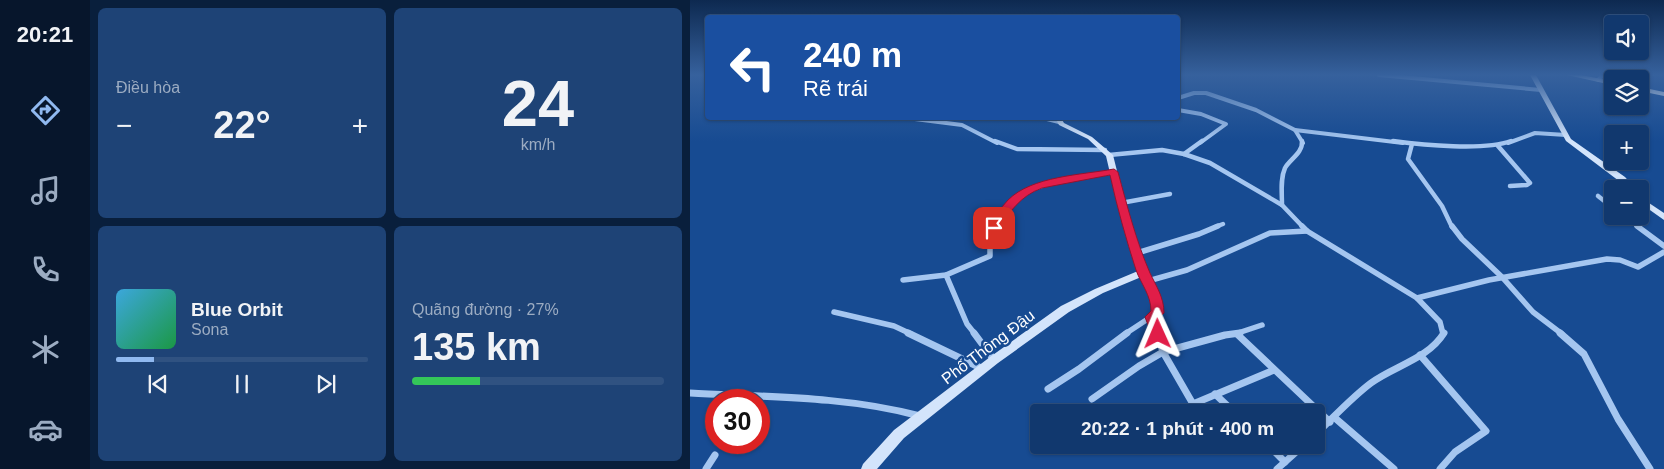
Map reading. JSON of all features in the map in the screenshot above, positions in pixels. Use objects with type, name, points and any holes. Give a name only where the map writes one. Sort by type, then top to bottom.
[{"type":"street","points":[[1220,97],[1266,114],[1295,130],[1412,144],[1498,146],[1535,133],[1566,135]]},
{"type":"street","points":[[1545,97],[1568,140],[1623,180]]},
{"type":"street","points":[[1180,110],[1201,114],[1226,124],[1184,154]]},
{"type":"street","points":[[923,120],[962,125],[1000,144],[1021,150],[1107,152],[1155,150],[1184,154],[1210,163],[1282,205],[1307,230],[1417,298],[1440,322],[1444,333],[1437,342],[1420,355],[1379,377],[1325,426]]},
{"type":"street","points":[[1048,389],[1079,370],[1113,342],[1158,313],[1121,203],[1107,152],[1090,138],[1058,120]]},
{"type":"street","points":[[1282,205],[1283,172],[1304,143],[1295,130]]},
{"type":"street","points":[[1412,144],[1408,159],[1442,206],[1453,229],[1533,312],[1584,354],[1618,419],[1650,469]]},
{"type":"street","points":[[1498,146],[1530,184],[1510,186]]},
{"type":"street","points":[[903,280],[946,274],[990,256],[990,241],[996,223],[1011,202],[1028,190],[1114,172]]},
{"type":"street","points":[[1121,203],[1170,194]]},
{"type":"street","points":[[1598,196],[1604,201]]},
{"type":"street","points":[[1649,206],[1664,217]]},
{"type":"street","points":[[1138,253],[1199,234],[1223,224]]},
{"type":"street","points":[[1636,225],[1664,246]]},
{"type":"street","points":[[1146,277],[1187,270],[1270,233],[1307,230]]},
{"type":"street","points":[[1417,298],[1445,289],[1610,258],[1638,266],[1664,252]]},
{"type":"street","points":[[946,274],[968,324],[994,360]]},
{"type":"street","name":"Phố Thông Đậu","points":[[868,469],[899,434],[994,360],[1074,303],[1146,277]]},
{"type":"street","points":[[834,312],[894,326],[984,369]]},
{"type":"street","points":[[1152,317],[1163,352],[1193,404],[1274,370]]},
{"type":"street","points":[[1092,398],[1163,352],[1225,335],[1237,334],[1262,325]]},
{"type":"street","points":[[1237,334],[1274,370],[1332,420],[1394,469]]},
{"type":"street","points":[[1420,355],[1486,431],[1450,454],[1440,469]]},
{"type":"street","points":[[690,393],[822,400],[902,411],[923,417]]},
{"type":"street","points":[[1215,394],[1226,404]]},
{"type":"street","points":[[1274,454],[1282,466],[1295,454]]},
{"type":"street","points":[[706,469],[715,455]]},
{"type":"route","points":[[994,228],[1011,202],[1028,190],[1114,172],[1121,203],[1143,273],[1151,287],[1157,305],[1158,313],[1152,317],[1158,334]]}]
